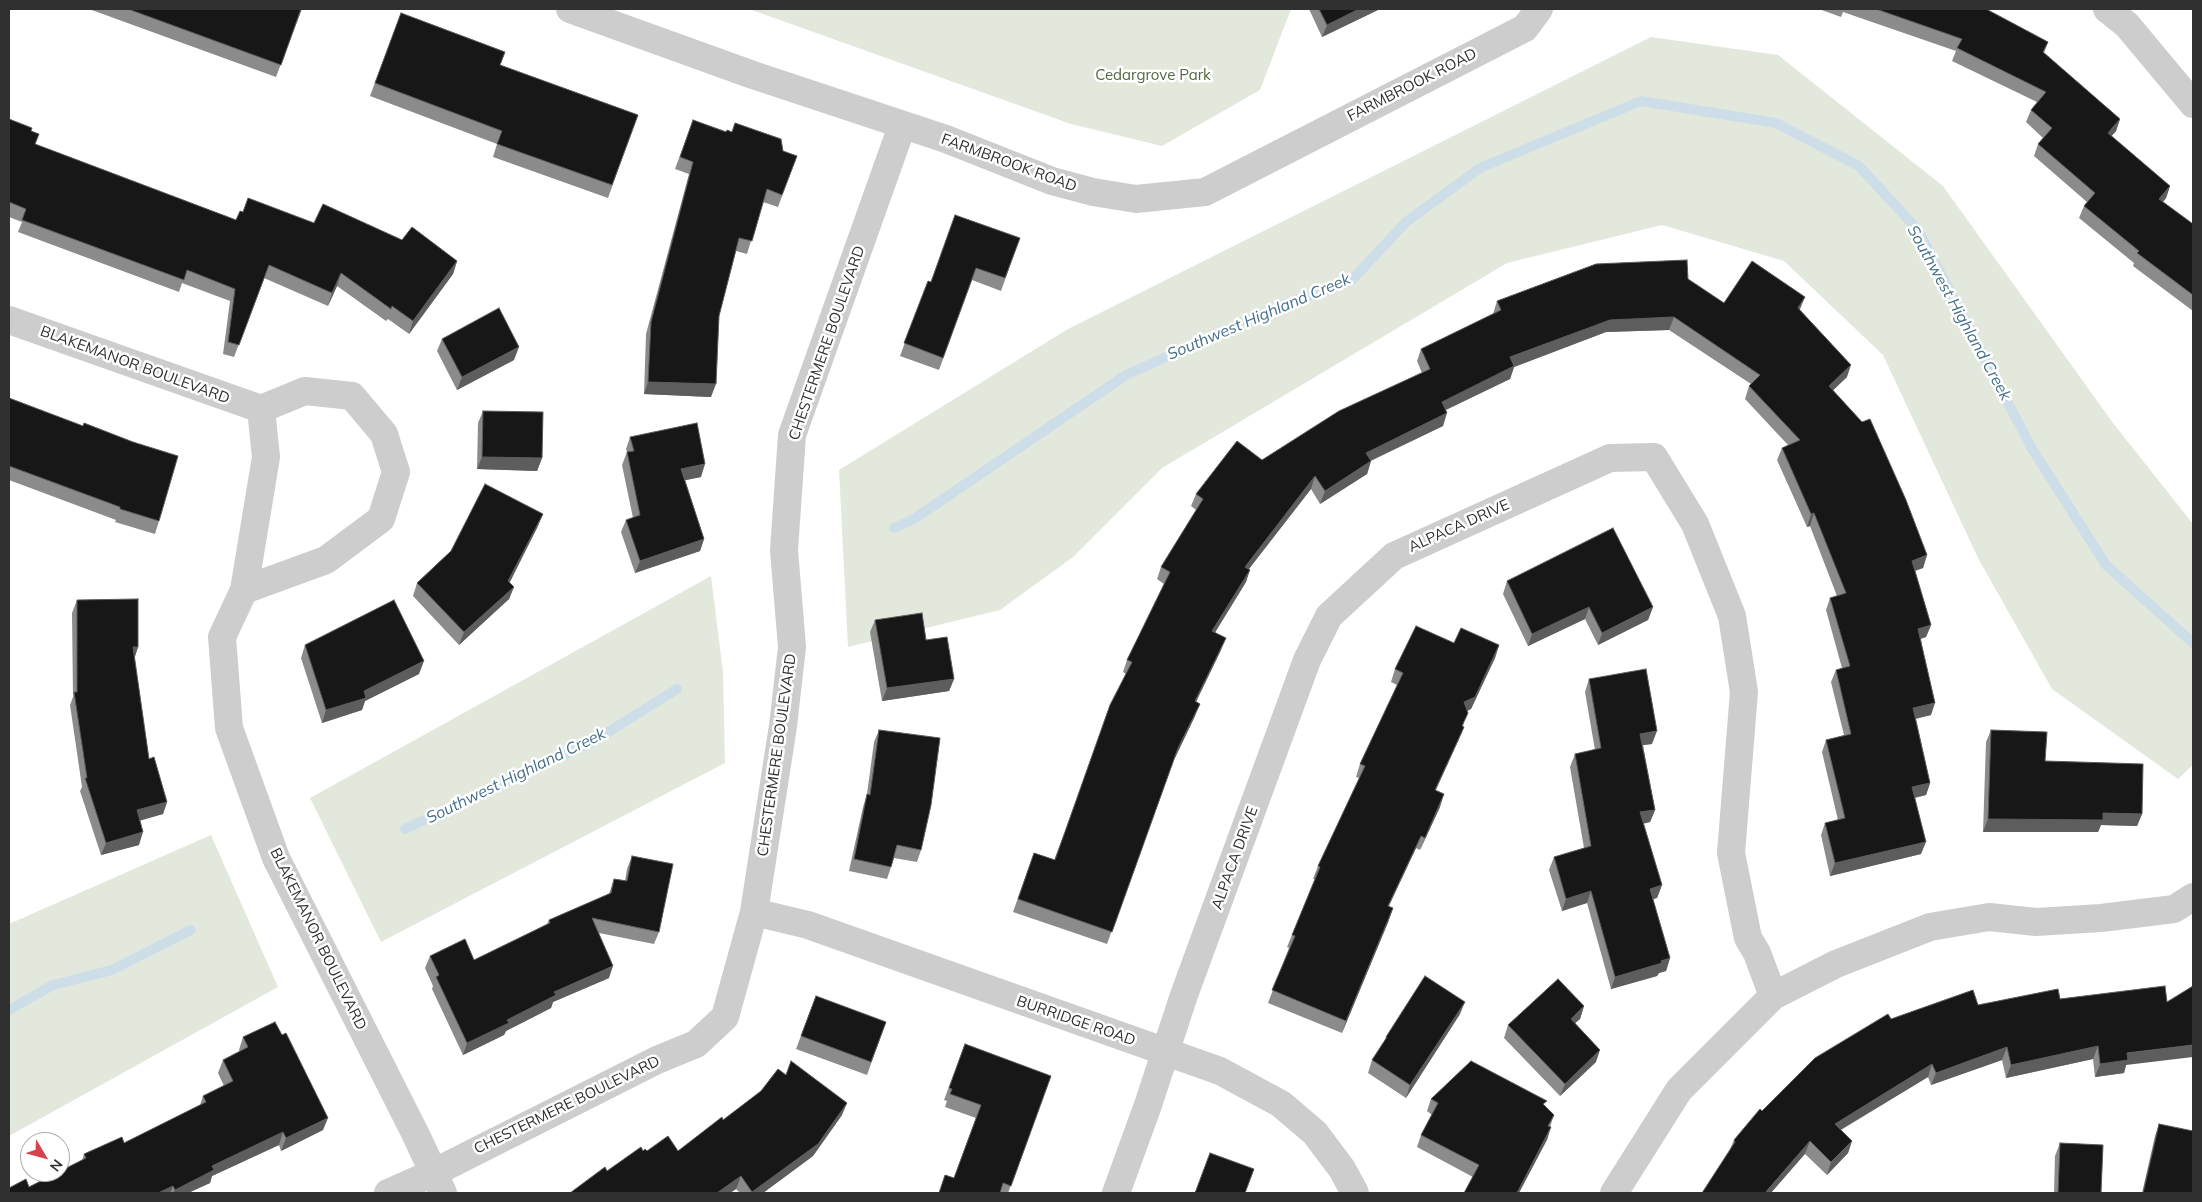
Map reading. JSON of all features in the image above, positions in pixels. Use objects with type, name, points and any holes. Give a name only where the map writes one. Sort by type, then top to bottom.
[{"type":"street","name":"FARMBROOK ROAD","points":[[570,9],[744,72],[902,126],[946,139],[1052,181],[1093,192],[1136,199],[1206,192],[1524,28],[1539,9]]},
{"type":"street","points":[[2107,9],[2127,25],[2193,104]]},
{"type":"street","name":"CHESTERMERE BOULEVARD","points":[[388,1193],[438,1183],[658,1060],[696,1044],[725,1017],[754,912],[783,726],[792,647],[784,550],[792,435],[902,126]]},
{"type":"street","name":"BLAKEMANOR BOULEVARD","points":[[9,320],[261,410],[266,457],[244,590],[222,637],[229,728],[276,858],[416,1135],[438,1183]]},
{"type":"street","points":[[244,590],[326,560],[381,518],[396,472],[384,434],[352,396],[305,391],[261,410]]},
{"type":"street","name":"ALPACA DRIVE","points":[[1116,1193],[1307,660],[1329,616],[1394,556],[1610,458],[1654,457],[1695,524],[1732,616],[1744,692],[1731,853],[1748,938],[1757,953],[1773,996]]},
{"type":"street","points":[[1614,1193],[1679,1090],[1773,996],[1836,964],[1930,927],[1989,917],[2036,922],[2101,918],[2174,909],[2193,897]]},
{"type":"street","name":"BURRIDGE ROAD","points":[[754,912],[808,926],[1220,1071],[1281,1104],[1315,1133],[1342,1169],[1356,1193]]},
{"type":"green space","name":"Cedargrove Park","points":[[749,9],[1291,9],[1260,90],[1162,146],[1071,124]]},
{"type":"green space","points":[[1651,37],[1778,55],[1943,186],[2113,423],[2193,524],[2193,765],[2178,779],[2052,689],[1979,560],[1883,355],[1784,261],[1662,225],[1507,263],[1162,468],[1073,557],[1000,610],[848,647],[839,470],[1068,329]]},
{"type":"green space","points":[[711,576],[723,672],[725,763],[381,942],[310,798]]},
{"type":"green space","points":[[211,835],[278,987],[9,1136],[9,924]]},
{"type":"building","points":[[128,9],[301,9],[281,65]]},
{"type":"building","points":[[1319,9],[1359,9],[1327,25]]},
{"type":"building","points":[[1876,9],[1986,9],[2048,42],[2043,52],[2120,119],[2108,133],[2170,186],[2159,199],[2193,224],[2193,295],[2137,253],[2139,251],[2084,206],[2095,193],[2038,144],[2052,128],[2031,110],[2046,92],[1957,48],[1962,39]]},
{"type":"building","points":[[401,13],[505,52],[500,65],[638,115],[612,185],[497,144],[502,131],[375,83]]},
{"type":"building","points":[[9,119],[32,128],[31,131],[39,134],[35,144],[236,220],[240,211],[243,212],[248,198],[314,223],[323,204],[402,240],[412,227],[457,261],[413,321],[392,306],[391,309],[341,273],[332,293],[269,265],[239,345],[228,342],[235,289],[187,270],[184,280],[22,220],[26,209],[9,202]]},
{"type":"building","points":[[693,120],[726,132],[727,130],[732,132],[735,123],[781,139],[783,151],[797,156],[782,195],[767,189],[752,241],[739,238],[719,316],[716,384],[648,382],[651,322],[693,162],[680,157]]},
{"type":"building","points":[[955,215],[1020,238],[1005,278],[976,268],[943,358],[904,343],[928,281],[931,282]]},
{"type":"building","points":[[1687,260],[1688,279],[1724,303],[1752,261],[1805,297],[1798,308],[1851,365],[1829,386],[1862,422],[1870,419],[1906,500],[1927,555],[1912,561],[1931,625],[1918,629],[1935,703],[1913,708],[1930,783],[1912,787],[1926,842],[1835,863],[1825,823],[1845,818],[1826,740],[1851,734],[1836,670],[1850,666],[1830,598],[1846,593],[1814,513],[1811,514],[1782,448],[1800,440],[1749,386],[1760,375],[1674,317],[1610,320],[1510,357],[1514,366],[1442,402],[1447,413],[1366,453],[1371,461],[1325,491],[1315,476],[1245,567],[1250,570],[1212,631],[1226,638],[1195,701],[1200,704],[1178,748],[1112,932],[1018,899],[1034,853],[1055,860],[1110,705],[1132,662],[1127,660],[1170,572],[1161,567],[1203,499],[1196,494],[1237,441],[1262,460],[1339,411],[1430,369],[1421,349],[1501,310],[1497,301],[1596,264]]},
{"type":"building","points":[[499,308],[519,347],[462,377],[442,339]]},
{"type":"building","points":[[9,398],[83,426],[84,423],[133,442],[178,456],[159,521],[120,509],[120,507],[9,466]]},
{"type":"building","points":[[483,411],[543,412],[542,458],[482,457]]},
{"type":"building","points":[[697,423],[705,464],[681,469],[704,539],[640,561],[626,520],[640,515],[627,452],[634,451],[630,437]]},
{"type":"building","points":[[485,484],[543,514],[508,581],[514,587],[464,632],[417,583],[451,551]]},
{"type":"building","points":[[1613,528],[1653,607],[1602,633],[1589,607],[1532,634],[1507,581]]},
{"type":"building","points":[[138,599],[138,647],[133,647],[149,759],[154,757],[167,802],[137,810],[143,832],[106,843],[85,778],[87,778],[74,692],[77,692],[77,600]]},
{"type":"building","points":[[394,600],[424,661],[364,691],[366,698],[326,710],[305,645]]},
{"type":"building","points":[[922,613],[926,640],[947,637],[954,679],[887,688],[875,620]]},
{"type":"building","points":[[1416,626],[1454,643],[1461,628],[1499,645],[1475,697],[1464,702],[1468,713],[1462,726],[1464,727],[1435,790],[1444,794],[1425,838],[1421,836],[1388,906],[1393,908],[1346,1021],[1272,990],[1295,936],[1292,935],[1320,867],[1318,866],[1365,766],[1360,764],[1403,673],[1395,669]]},
{"type":"building","points":[[1646,669],[1657,731],[1640,734],[1655,810],[1640,812],[1662,885],[1650,889],[1670,958],[1661,961],[1662,963],[1615,977],[1591,891],[1566,899],[1554,857],[1591,846],[1575,754],[1601,748],[1589,679]]},
{"type":"building","points":[[879,730],[940,738],[931,805],[921,850],[897,845],[891,867],[854,859],[867,794],[870,795]]},
{"type":"building","points":[[1991,730],[2047,732],[2045,761],[2143,764],[2142,814],[2103,813],[2103,820],[1988,819]]},
{"type":"building","points":[[632,856],[673,864],[659,932],[592,918],[613,966],[554,992],[556,995],[507,1020],[509,1023],[467,1043],[436,977],[439,975],[430,956],[465,939],[474,960],[550,923],[549,920],[611,893],[614,879],[627,881]]},
{"type":"building","points":[[1425,976],[1465,1002],[1410,1085],[1372,1060]]},
{"type":"building","points":[[1558,979],[1584,1006],[1571,1019],[1600,1050],[1565,1084],[1508,1025]]},
{"type":"building","points":[[2165,986],[2167,1002],[2193,986],[2193,1045],[2127,1053],[2128,1060],[2100,1064],[2098,1046],[2011,1065],[2007,1047],[1936,1073],[1932,1064],[1835,1124],[1852,1141],[1831,1162],[1810,1141],[1765,1193],[1702,1193],[1735,1142],[1734,1140],[1760,1109],[1762,1111],[1815,1058],[1888,1014],[1891,1019],[1973,990],[1978,1005],[2058,989],[2060,999]]},
{"type":"building","points":[[816,996],[886,1022],[871,1062],[801,1036]]},
{"type":"building","points":[[275,1022],[282,1035],[286,1033],[328,1118],[286,1138],[283,1132],[212,1166],[214,1170],[175,1190],[173,1186],[158,1193],[9,1193],[9,1188],[20,1182],[27,1182],[29,1187],[39,1182],[70,1182],[70,1166],[86,1158],[84,1154],[122,1137],[124,1143],[206,1102],[203,1096],[233,1081],[223,1060],[248,1047],[243,1037]]},
{"type":"building","points":[[965,1044],[1051,1076],[1011,1186],[1003,1183],[1000,1193],[939,1193],[945,1175],[954,1178],[981,1105],[950,1094],[952,1089],[949,1088]]},
{"type":"building","points":[[791,1061],[847,1103],[818,1144],[752,1192],[741,1176],[717,1193],[570,1193],[605,1167],[607,1171],[641,1147],[643,1151],[645,1149],[647,1151],[668,1136],[678,1151],[722,1117],[723,1120],[761,1091],[778,1069],[786,1075]]},
{"type":"building","points":[[1471,1061],[1547,1101],[1543,1104],[1554,1115],[1548,1126],[1551,1127],[1517,1193],[1464,1193],[1479,1165],[1421,1135],[1438,1103],[1431,1099]]},
{"type":"building","points":[[2159,1124],[2193,1131],[2193,1193],[2143,1193]]},
{"type":"building","points":[[2060,1143],[2103,1145],[2101,1193],[2058,1193]]},
{"type":"building","points":[[1210,1153],[1254,1169],[1245,1193],[1195,1193]]},
{"type":"waterway","name":"Southwest Highland Creek","points":[[894,528],[914,519],[1126,375],[1280,306],[1351,281],[1406,222],[1480,168],[1641,101],[1776,123],[1859,166],[1918,230],[2031,447],[2106,565],[2193,643]]},
{"type":"waterway","name":"Southwest Highland Creek","points":[[405,829],[592,742],[677,689]]},
{"type":"waterway","name":"Southwest Highland Creek","points":[[9,1010],[53,985],[112,970],[191,930]]}]
